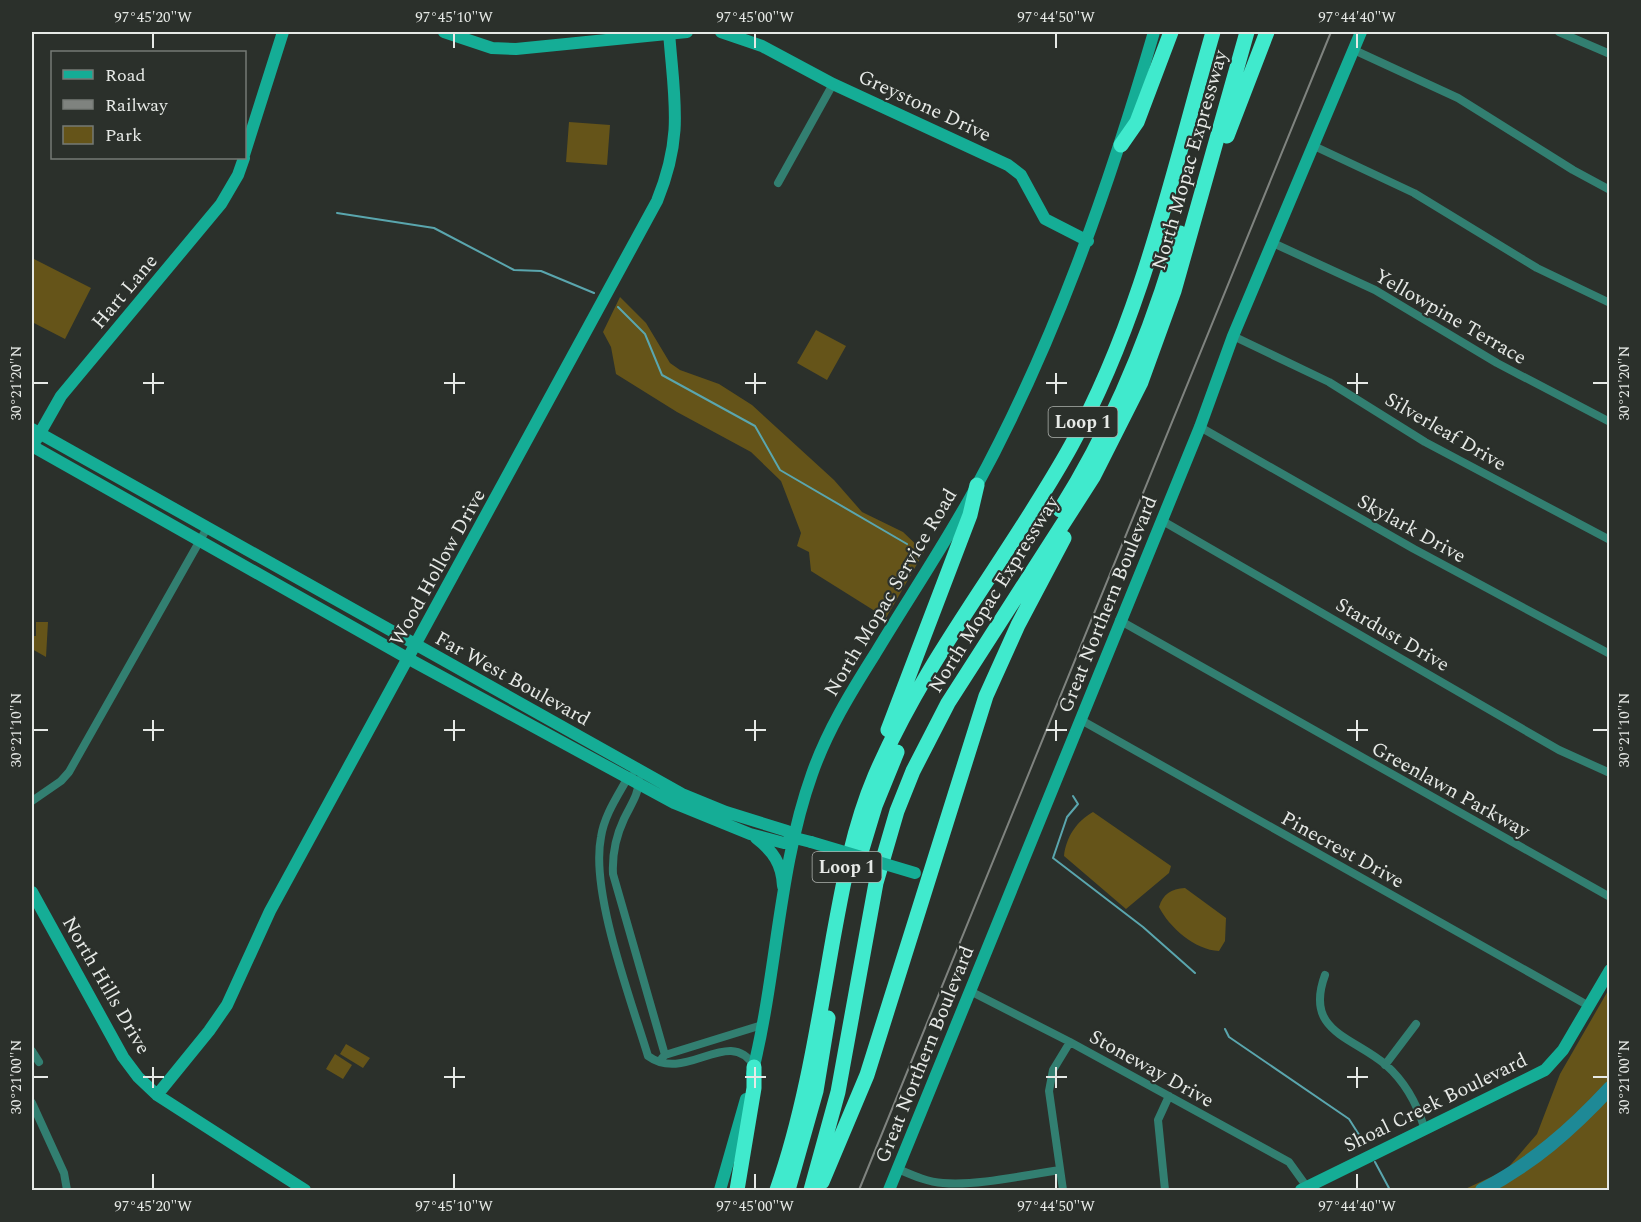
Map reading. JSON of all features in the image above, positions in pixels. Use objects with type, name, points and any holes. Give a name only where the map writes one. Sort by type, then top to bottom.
[{"type":"highway","points":[[1121,144],[1137,122],[1171,32]]},
{"type":"highway","name":"North Mopac Expressway","points":[[777,1191],[801,1106],[844,877],[856,828],[874,778],[922,684],[1071,446],[1109,367],[1137,295],[1213,32]]},
{"type":"highway","points":[[788,1191],[816,1091],[851,887],[875,806],[918,711],[1053,496],[1118,373],[1158,260],[1223,32]]},
{"type":"highway","points":[[800,1191],[818,1133],[832,1070],[865,885],[891,800],[930,716],[1064,503],[1091,456],[1129,379],[1171,264],[1236,32]]},
{"type":"highway","name":"North Mopac Expressway","points":[[811,1191],[838,1092],[876,883],[897,811],[914,771],[948,704],[1093,477],[1122,422],[1154,348],[1174,291],[1246,32]]},
{"type":"highway","points":[[1209,163],[1224,143],[1267,32]]},
{"type":"highway","points":[[818,1191],[867,1074],[922,874],[986,696],[1018,626],[1078,512],[1093,477]]},
{"type":"highway","points":[[874,778],[882,746],[970,515],[977,485]]},
{"type":"highway","points":[[801,1106],[813,1084],[825,1038]]},
{"type":"highway","points":[[737,1191],[754,1088],[754,1066]]},
{"type":"street","name":"Hart Lane","points":[[246,150],[283,32]]},
{"type":"street","points":[[444,32],[492,48],[512,49],[687,32]]},
{"type":"street","name":"Greystone Drive","points":[[721,32],[762,46],[833,84],[1008,165],[1021,175],[1046,219],[1088,241]]},
{"type":"street","name":"North Mopac Service Road","points":[[720,1191],[754,1066],[795,838],[812,774],[838,716],[949,536],[1030,380],[1088,241],[1121,144],[1154,32]]},
{"type":"street","name":"Great Northern Boulevard","points":[[889,1191],[1081,720],[1119,620],[1200,427],[1233,336],[1361,32]]},
{"type":"street","points":[[1559,32],[1610,54]]},
{"type":"street","name":"Wood Hollow Drive","points":[[157,1095],[227,1005],[270,911],[657,201],[670,168],[677,130],[669,33]]},
{"type":"street","points":[[1354,50],[1458,98],[1572,170],[1610,190]]},
{"type":"street","points":[[778,183],[833,84]]},
{"type":"street","points":[[1314,146],[1414,194],[1537,268],[1610,303]]},
{"type":"street","name":"Hart Lane","points":[[32,447],[36,431],[61,396],[221,204],[238,175],[243,159]]},
{"type":"street","name":"Yellowpine Terrace","points":[[1273,243],[1375,290],[1497,363],[1610,422]]},
{"type":"street","name":"Silverleaf Drive","points":[[1233,336],[1329,382],[1425,442],[1610,540]]},
{"type":"street","name":"Skylark Drive","points":[[1200,427],[1414,549],[1610,654]]},
{"type":"street","name":"Far West Boulevard","points":[[36,431],[682,794],[726,812],[787,831],[795,838],[922,874]]},
{"type":"street","name":"Far West Boulevard","points":[[32,447],[627,779],[713,821],[750,834],[784,843],[795,838]]},
{"type":"street","name":"Stardust Drive","points":[[1161,520],[1559,750],[1610,773]]},
{"type":"street","points":[[32,801],[49,790],[69,772],[207,528]]},
{"type":"street","name":"Greenlawn Parkway","points":[[1119,620],[1610,897]]},
{"type":"street","name":"Pinecrest Drive","points":[[1081,720],[1589,1006]]},
{"type":"street","points":[[639,771],[627,779],[612,808],[601,837],[599,872],[610,924],[648,1056],[658,1063],[674,1065],[735,1050],[747,1055],[754,1066]]},
{"type":"street","points":[[639,771],[639,785],[619,831],[613,859],[616,890],[665,1054]]},
{"type":"street","points":[[750,834],[768,848],[777,860],[783,876],[784,899]]},
{"type":"street","name":"North Hills Drive","points":[[32,892],[123,1057],[138,1077],[157,1095],[305,1191]]},
{"type":"street","points":[[610,924],[624,916]]},
{"type":"street","name":"Shoal Creek Boulevard","points":[[1304,1189],[1424,1127],[1545,1070],[1557,1059],[1610,970]]},
{"type":"street","points":[[1325,975],[1319,989],[1320,1010],[1325,1023],[1385,1065],[1402,1082],[1424,1127]]},
{"type":"street","name":"Stoneway Drive","points":[[970,991],[1070,1042],[1289,1162],[1304,1189]]},
{"type":"street","points":[[1385,1065],[1416,1024]]},
{"type":"street","points":[[658,1063],[665,1054],[762,1025]]},
{"type":"street","points":[[1063,1191],[1049,1092],[1053,1070],[1070,1042]]},
{"type":"street","points":[[32,1051],[39,1062]]},
{"type":"street","points":[[1165,1191],[1158,1120],[1169,1096]]},
{"type":"street","points":[[32,1103],[64,1173],[67,1191]]},
{"type":"street","points":[[898,1169],[922,1179],[944,1183],[1008,1178],[1060,1170]]},
{"type":"green space","points":[[569,122],[610,125],[607,165],[566,162]]},
{"type":"green space","points":[[32,258],[91,288],[65,339],[32,322]]},
{"type":"green space","points":[[620,297],[646,323],[670,363],[680,370],[719,384],[752,405],[834,480],[862,512],[903,532],[924,552],[886,618],[811,571],[809,552],[797,546],[801,533],[781,481],[751,452],[677,412],[616,374],[611,347],[603,332]]},
{"type":"green space","points":[[816,330],[846,346],[827,380],[797,363]]},
{"type":"green space","points":[[36,622],[48,622],[46,657],[32,649],[32,636],[36,636]]},
{"type":"green space","points":[[1093,812],[1171,866],[1169,873],[1126,909],[1064,856],[1073,830]]},
{"type":"green space","points":[[1185,888],[1226,918],[1225,941],[1219,951],[1201,947],[1192,942],[1163,915],[1159,907],[1163,899],[1168,893]]},
{"type":"green space","points":[[1609,989],[1609,1190],[1463,1190],[1506,1170],[1537,1134],[1560,1074]]},
{"type":"green space","points":[[346,1044],[370,1058],[363,1068],[340,1054]]},
{"type":"green space","points":[[335,1054],[352,1065],[343,1079],[326,1069]]},
{"type":"waterway","points":[[337,213],[434,228],[514,270],[541,271],[594,293]]},
{"type":"waterway","points":[[618,307],[645,334],[662,375],[755,426],[780,470],[907,544]]},
{"type":"waterway","points":[[1073,796],[1078,804],[1067,817],[1053,858],[1143,927],[1195,973]]},
{"type":"waterway","points":[[1225,1029],[1229,1037],[1349,1119],[1363,1141]]},
{"type":"waterway","points":[[1482,1190],[1518,1169],[1550,1145],[1610,1088]]},
{"type":"waterway","points":[[1375,1162],[1390,1190]]},
{"type":"railway","points":[[859,1190],[1331,32]]}]
